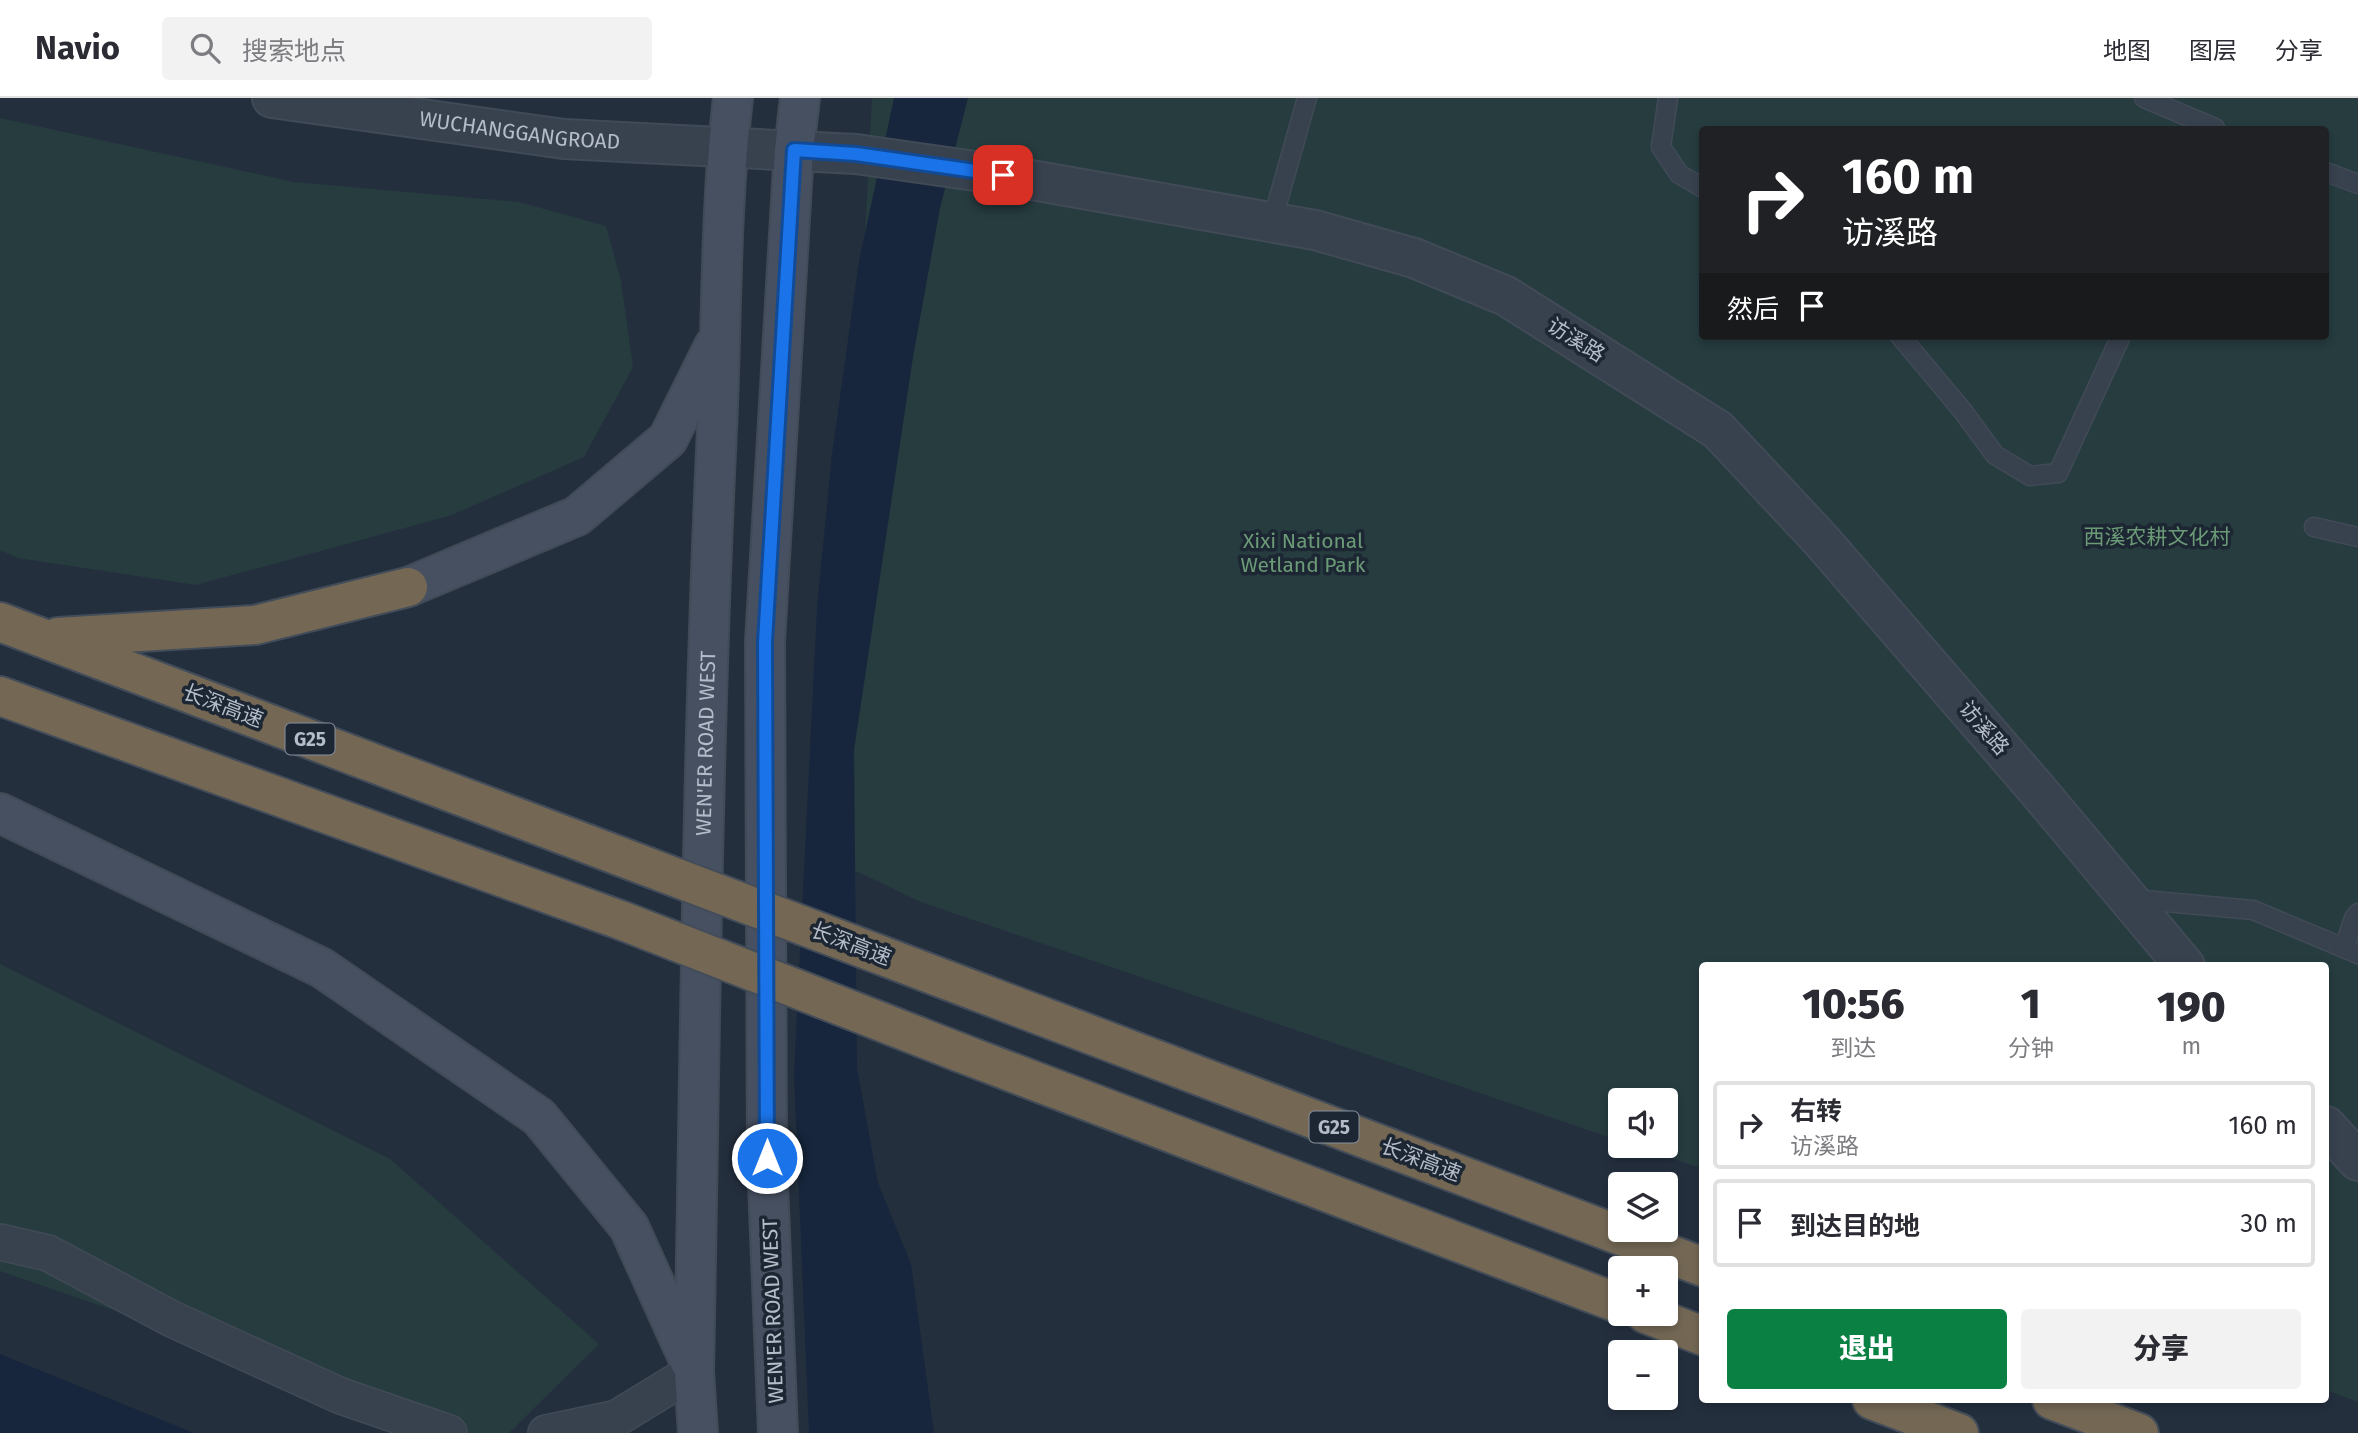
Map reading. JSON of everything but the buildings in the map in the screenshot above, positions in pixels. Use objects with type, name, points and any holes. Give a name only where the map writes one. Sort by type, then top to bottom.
[{"type":"highway","points":[[44,638],[255,625],[408,587]]},
{"type":"highway","name":"长深高速","points":[[0,622],[1699,1265]]},
{"type":"highway","points":[[0,696],[623,920],[961,1054],[1608,1299]]},
{"type":"highway","points":[[1677,1326],[1699,1334]]},
{"type":"highway","points":[[1880,1403],[1958,1433]]},
{"type":"highway","points":[[2060,1403],[2139,1433]]},
{"type":"main road","name":"WEN'ER ROAD WEST","points":[[698,1433],[694,1371],[708,626],[727,148],[733,98]]},
{"type":"main road","name":"WEN'ER ROAD WEST","points":[[778,1433],[767,1158],[765,642],[794,150],[800,98]]},
{"type":"main road","points":[[408,587],[577,516],[668,439],[721,332]]},
{"type":"main road","points":[[0,813],[321,968],[539,1117],[629,1227],[694,1371]]},
{"type":"street","name":"WUCHANGGANGROAD","points":[[272,98],[564,139],[727,148]]},
{"type":"street","name":"访溪路","points":[[727,148],[856,154],[1003,175],[1315,230],[1414,258],[1506,296],[1718,430],[1821,540],[2182,962]]},
{"type":"street","points":[[2329,1129],[2358,1161]]},
{"type":"street","points":[[0,1242],[48,1253],[172,1319],[341,1396],[449,1433]]},
{"type":"street","points":[[546,1433],[617,1418],[694,1371]]},
{"type":"lane","points":[[1272,222],[1307,98]]},
{"type":"lane","points":[[1668,98],[1661,147],[1679,174],[1699,186]]},
{"type":"lane","points":[[2144,98],[2209,126]]},
{"type":"lane","points":[[2329,173],[2358,184]]},
{"type":"lane","points":[[1903,340],[1962,410],[1995,455],[2030,476],[2058,473],[2119,340]]},
{"type":"lane","points":[[2314,527],[2358,537]]},
{"type":"lane","points":[[2129,899],[2253,910],[2351,951],[2354,918],[2358,913]]},
{"type":"green space","name":"Xixi National Wetland Park","points":[[872,98],[2358,98],[2358,1402],[2329,1391],[2329,962],[1699,962],[1699,1168],[1671,1158],[1678,1158],[1678,1088],[1608,1088],[1608,1137],[921,902],[833,860]]},
{"type":"green space","points":[[0,118],[294,182],[519,202],[606,226],[621,281],[633,367],[584,457],[452,515],[196,585],[18,558],[0,550]]},
{"type":"green space","points":[[0,964],[390,1159],[599,1344],[509,1433],[469,1433],[0,1271]]},
{"type":"water","points":[[894,98],[968,98],[940,208],[913,357],[854,750],[857,1068],[878,1183],[911,1264],[934,1433],[809,1433],[794,1074],[817,607],[832,454],[859,261]]},
{"type":"water","points":[[0,1354],[194,1433],[0,1433]]},
{"type":"route","points":[[767,1158],[765,642],[794,150],[856,154],[1003,175]]},
{"type":"park label","name":"西溪农耕文化村","points":[[2157,537]]}]
